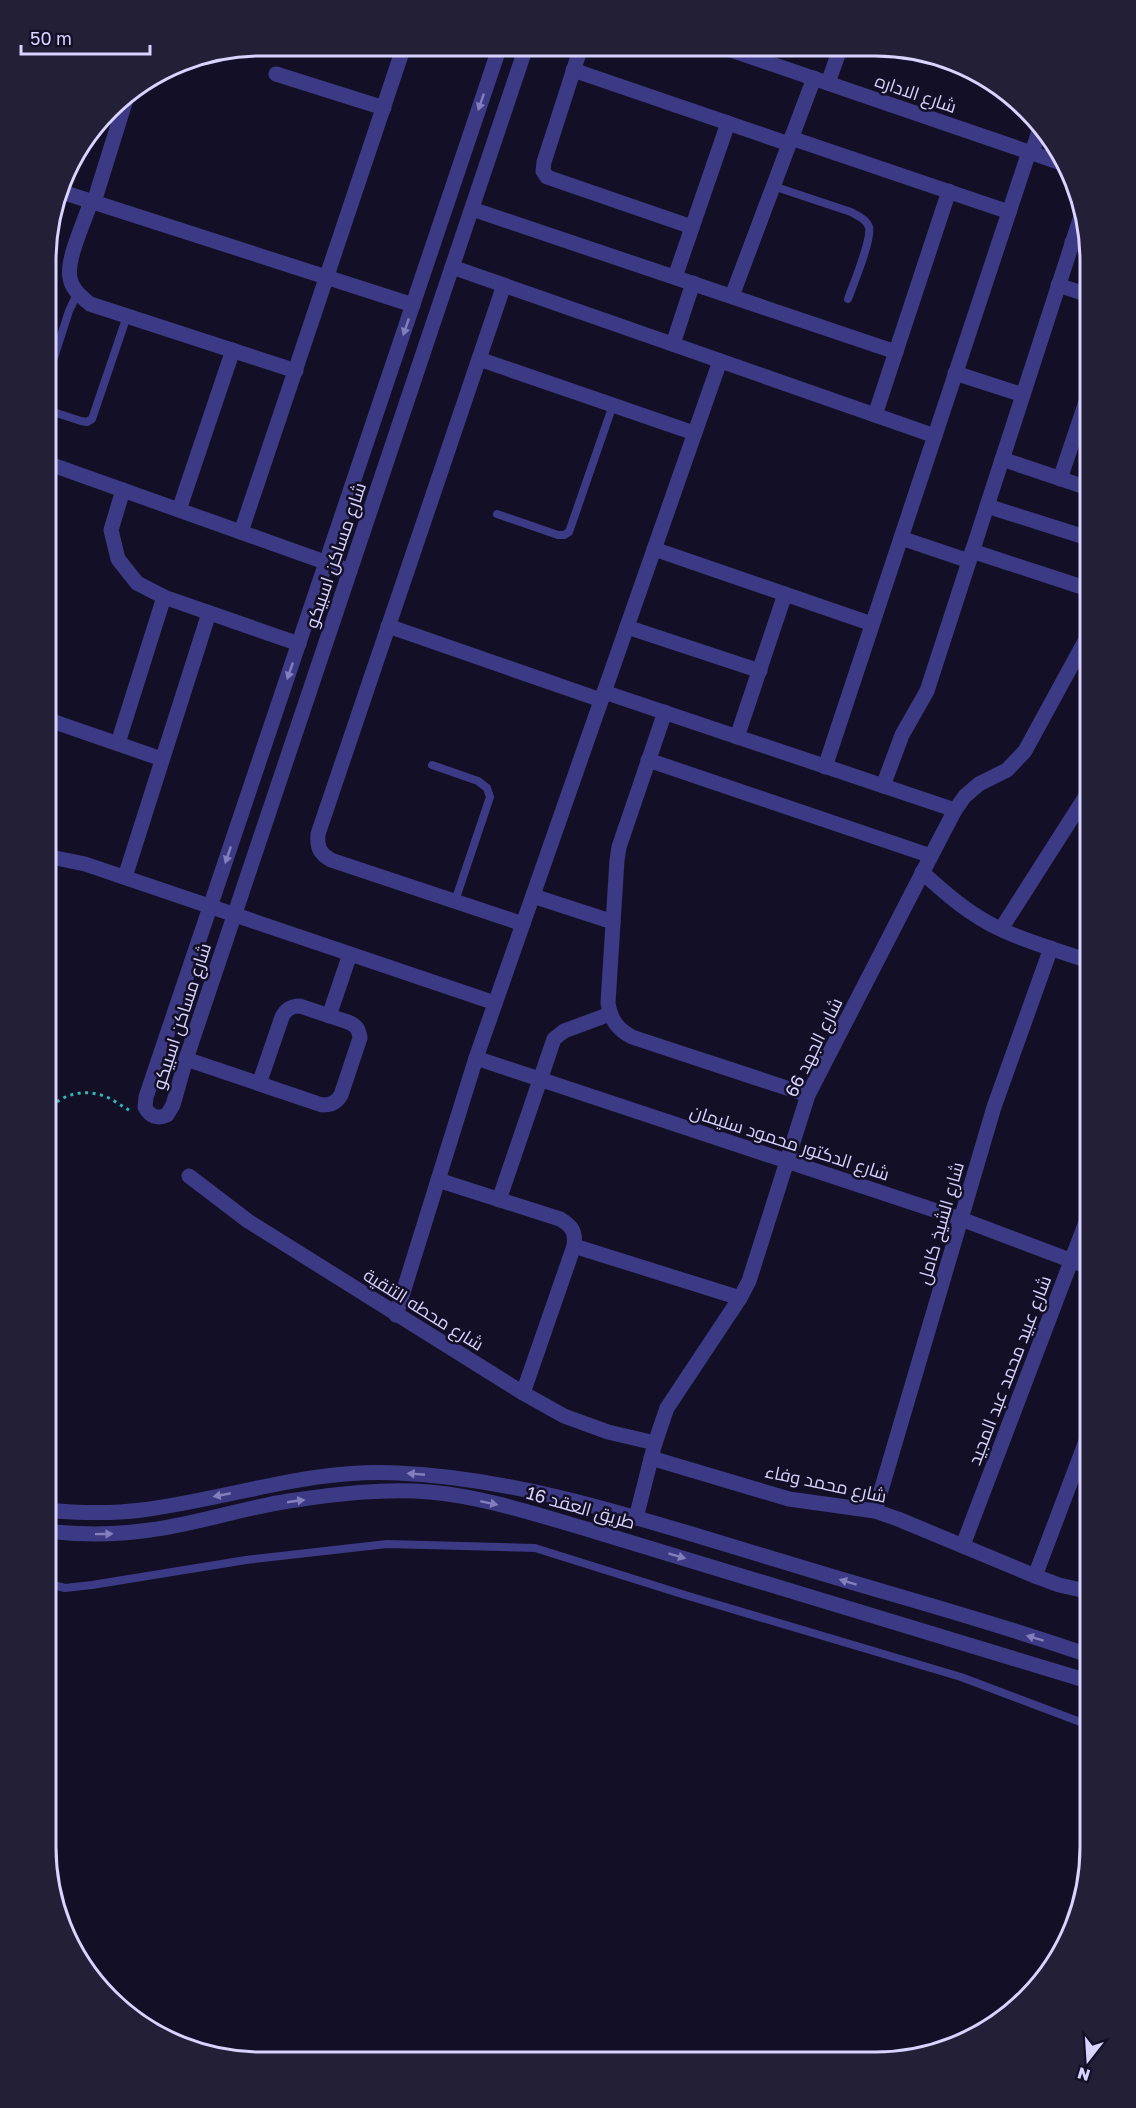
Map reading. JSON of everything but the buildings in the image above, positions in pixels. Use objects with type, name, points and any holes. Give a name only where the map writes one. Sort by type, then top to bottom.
[{"type":"street","points":[[241,532],[401,56]]},
{"type":"street","name":"شارع مساكن اسبيكو","points":[[495,56],[144,1102],[147,1112],[152,1116],[162,1117],[171,1110],[234,915],[523,56]]},
{"type":"street","points":[[578,56],[544,162],[543,171],[547,177],[692,227]]},
{"type":"street","name":"شارع الاداره","points":[[748,56],[1054,161]]},
{"type":"street","points":[[732,296],[790,141],[836,56]]},
{"type":"street","points":[[573,70],[728,123],[949,191],[1009,212]]},
{"type":"street","points":[[276,74],[384,108]]},
{"type":"street","points":[[123,108],[71,262],[70,279],[78,294],[90,304],[296,371]]},
{"type":"street","points":[[675,277],[728,123]]},
{"type":"street","points":[[825,766],[1009,212],[1037,135]]},
{"type":"street","points":[[875,415],[949,191]]},
{"type":"street","points":[[67,193],[413,305]]},
{"type":"street","points":[[472,209],[896,352]]},
{"type":"street","points":[[884,786],[902,735],[927,691],[1078,226]]},
{"type":"street","points":[[1072,242],[1080,245]]},
{"type":"street","points":[[452,267],[935,436]]},
{"type":"street","points":[[673,344],[693,283]]},
{"type":"street","points":[[504,285],[318,834],[317,845],[321,854],[331,860],[523,924]]},
{"type":"street","points":[[1058,285],[1081,293]]},
{"type":"street","points":[[179,510],[233,350]]},
{"type":"street","points":[[479,359],[694,433]]},
{"type":"street","points":[[396,1314],[495,1003],[720,360]]},
{"type":"street","points":[[956,373],[1023,395]]},
{"type":"street","points":[[1060,478],[1081,417]]},
{"type":"street","points":[[1002,459],[1081,485]]},
{"type":"street","points":[[56,467],[350,570]]},
{"type":"street","points":[[123,490],[111,530],[118,559],[137,584],[164,597],[299,644]]},
{"type":"street","points":[[987,506],[1081,536]]},
{"type":"street","points":[[900,538],[1081,587]]},
{"type":"street","points":[[654,549],[872,624]]},
{"type":"street","points":[[737,737],[785,594]]},
{"type":"street","points":[[118,744],[164,597]]},
{"type":"street","points":[[124,878],[208,613]]},
{"type":"street","points":[[388,626],[603,696],[665,712],[955,810]]},
{"type":"street","points":[[627,627],[760,671]]},
{"type":"street","name":"شارع الجهد 66","points":[[636,1518],[655,1443],[667,1408],[740,1298],[756,1263],[808,1095],[922,872],[955,810],[965,796],[979,784],[1007,770],[1025,751],[1081,649]]},
{"type":"street","points":[[665,712],[619,847],[608,1003],[610,1014],[622,1032],[808,1095]]},
{"type":"street","points":[[56,722],[162,759]]},
{"type":"street","points":[[648,760],[931,856]]},
{"type":"street","points":[[1001,929],[1081,804]]},
{"type":"street","points":[[56,858],[85,864],[495,1003]]},
{"type":"street","points":[[922,872],[947,895],[973,914],[1001,929],[1081,958]]},
{"type":"street","points":[[533,896],[613,922]]},
{"type":"street","name":"شارع الشيخ كامل","points":[[874,1511],[994,1107],[1051,948]]},
{"type":"street","points":[[329,1016],[350,954]]},
{"type":"street","points":[[186,1059],[259,1084],[322,1105],[330,1105],[341,1095],[360,1038],[359,1031],[355,1025],[300,1006],[292,1006],[286,1010],[259,1084]]},
{"type":"street","points":[[499,1200],[554,1039],[558,1034],[610,1014]]},
{"type":"street","name":"شارع الدكتور محمود سليمان","points":[[476,1059],[961,1219],[1080,1264]]},
{"type":"street","name":"شارع محطه التنقية","points":[[189,1176],[248,1221],[522,1393],[564,1416],[609,1432],[655,1443]]},
{"type":"street","points":[[438,1180],[560,1219],[570,1224],[575,1235],[574,1246],[522,1393]]},
{"type":"street","name":"شارع عبيد محمد عبد المجيد","points":[[963,1545],[1080,1238]]},
{"type":"street","points":[[574,1246],[740,1298]]},
{"type":"street","points":[[1035,1576],[1080,1456]]},
{"type":"street","name":"شارع محمد وفاء","points":[[651,1458],[789,1499],[874,1511],[898,1518],[1035,1576],[1080,1590]]},
{"type":"street","name":"طريق العقد 16","points":[[56,1511],[102,1513],[142,1510],[317,1477],[396,1473],[470,1479],[526,1490],[636,1518],[1080,1653]]},
{"type":"street","name":"طريق العقد 16","points":[[56,1532],[111,1534],[152,1530],[289,1501],[343,1495],[402,1491],[456,1496],[515,1508],[1080,1679]]},
{"type":"lane","points":[[773,186],[862,217],[868,227],[869,238],[848,299]]},
{"type":"lane","points":[[56,351],[69,311],[78,294]]},
{"type":"lane","points":[[56,413],[81,421],[87,422],[92,419],[127,316]]},
{"type":"lane","points":[[497,514],[558,535],[569,532],[613,405]]},
{"type":"lane","points":[[432,765],[478,781],[487,788],[490,797],[455,901]]},
{"type":"lane","points":[[56,1586],[65,1588],[83,1586],[246,1560],[387,1544],[535,1548],[961,1677],[1080,1722]]},
{"type":"path","points":[[56,1102],[68,1095],[81,1092],[105,1096],[132,1112],[152,1116]]}]
